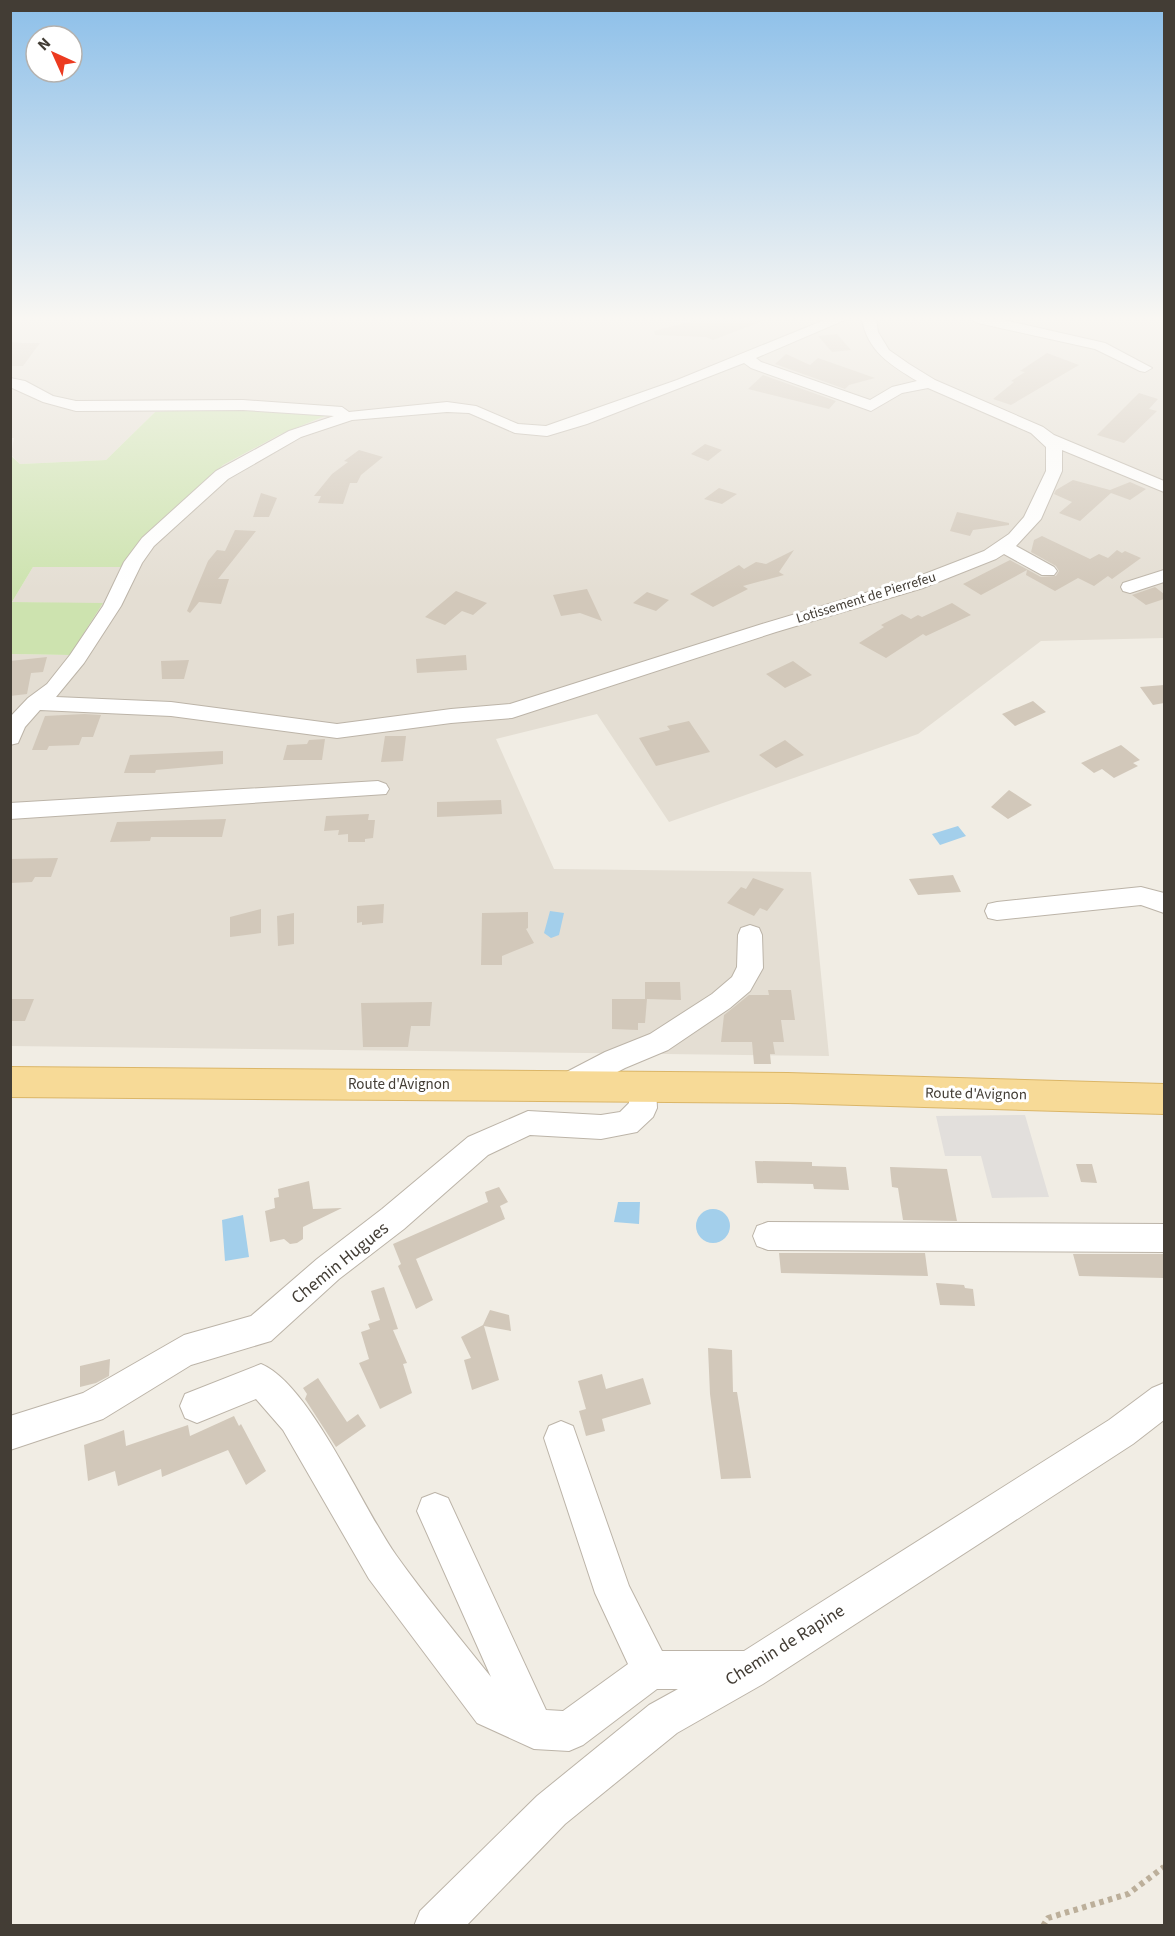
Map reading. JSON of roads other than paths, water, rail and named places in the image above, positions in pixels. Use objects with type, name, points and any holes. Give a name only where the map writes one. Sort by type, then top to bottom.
[{"type":"main road","name":"Route d'Avignon","points":[[10,1083],[788,1088],[1164,1099]]},
{"type":"main road","name":"Route d'Avignon","points":[[788,1088],[921,1083],[1164,1086]]},
{"type":"street","points":[[310,409],[367,413]]},
{"type":"street","points":[[10,738],[16,724],[35,704],[54,689],[77,659],[112,606],[133,562],[148,542],[222,475],[295,434],[328,421],[367,413],[406,409]]},
{"type":"street","points":[[467,409],[485,414],[515,428],[547,431],[612,409]]},
{"type":"street","points":[[988,409],[1048,438],[1164,487]]},
{"type":"street","name":"Lotissement de Pierrefeu","points":[[35,704],[171,709],[337,731],[452,716],[512,711],[604,680],[916,584],[990,555],[1025,527],[1044,497],[1054,471],[1054,447],[1048,438]]},
{"type":"street","points":[[1003,546],[1048,571]]},
{"type":"street","points":[[1130,587],[1164,576]]},
{"type":"street","points":[[10,811],[378,789]]},
{"type":"street","points":[[997,911],[1141,896],[1159,900],[1164,904]]},
{"type":"street","points":[[564,1086],[615,1060],[659,1042],[721,1001],[741,984],[750,968],[750,934]]},
{"type":"street","name":"Chemin Hugues","points":[[10,1433],[92,1407],[184,1352],[260,1330],[328,1269],[393,1219],[478,1146],[528,1124],[601,1127],[627,1123],[643,1108],[642,1088]]},
{"type":"street","points":[[768,1236],[1164,1238]]},
{"type":"street","points":[[196,1406],[261,1380],[295,1418],[382,1566],[480,1696],[491,1708],[534,1729],[569,1731],[651,1670],[749,1670]]},
{"type":"street","name":"Chemin de Rapine","points":[[435,1926],[551,1810],[663,1719],[749,1670],[1121,1432],[1164,1400]]},
{"type":"street","points":[[561,1438],[613,1593],[651,1670]]},
{"type":"street","points":[[435,1511],[534,1729]]},
{"type":"water","points":[[958,826],[966,836],[940,845],[932,834]]},
{"type":"water","points":[[550,911],[564,913],[559,935],[551,938],[544,933]]},
{"type":"water","points":[[618,1202],[640,1202],[639,1224],[614,1222]]},
{"type":"water","points":[[713,1209],[725,1214],[730,1226],[725,1238],[713,1243],[701,1238],[696,1226],[701,1214]]},
{"type":"water","points":[[243,1215],[249,1257],[225,1261],[222,1220]]}]
